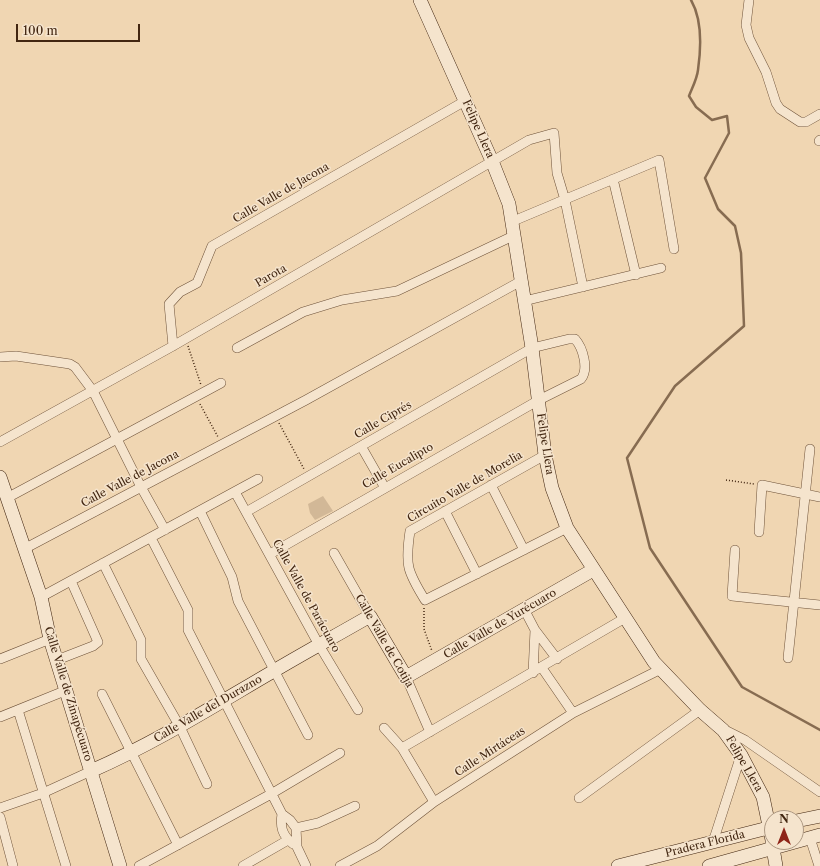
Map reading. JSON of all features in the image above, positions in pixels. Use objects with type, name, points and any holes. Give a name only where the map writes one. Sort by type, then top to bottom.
[{"type":"street","name":"Felipe Llera","points":[[420,0],[492,161],[509,204],[532,348],[545,455],[552,488],[567,528],[593,570],[661,669],[700,710],[723,730],[741,755],[763,797],[766,810]]},
{"type":"street","points":[[749,0],[746,25],[750,38],[766,72],[776,103],[780,109],[800,122],[806,122],[820,114]]},
{"type":"street","name":"Calle Valle de Jacona","points":[[174,346],[169,304],[180,292],[197,283],[212,246],[465,101]]},
{"type":"street","name":"Parota","points":[[0,442],[174,346],[529,140],[554,133],[557,173],[565,200]]},
{"type":"street","points":[[511,222],[659,160],[674,249]]},
{"type":"street","points":[[614,179],[636,275]]},
{"type":"street","points":[[565,200],[583,287]]},
{"type":"street","points":[[237,348],[303,312],[342,300],[397,291],[514,236]]},
{"type":"street","points":[[524,301],[661,268]]},
{"type":"street","name":"Calle Valle de Jacona","points":[[24,549],[306,400],[521,281]]},
{"type":"street","name":"Calle Ciprés","points":[[246,512],[532,348],[569,339],[575,339],[584,357],[583,376],[580,379],[538,400]]},
{"type":"street","points":[[0,357],[16,356],[70,364],[92,391],[118,439],[141,487],[165,530]]},
{"type":"street","points":[[3,488],[118,439],[221,383]]},
{"type":"street","name":"Calle Eucalipto","points":[[270,554],[538,400]]},
{"type":"street","points":[[361,446],[385,488]]},
{"type":"street","points":[[788,658],[810,449]]},
{"type":"street","name":"Circuito Valle de Morelia","points":[[426,600],[412,579],[406,557],[410,531],[545,455]]},
{"type":"street","points":[[41,597],[258,479]]},
{"type":"street","points":[[491,485],[524,550]]},
{"type":"street","points":[[759,532],[762,485],[804,495],[820,497]]},
{"type":"street","name":"Calle Valle de Zinapécuaro","points":[[3,488],[41,597],[50,639],[67,690],[120,866]]},
{"type":"street","name":"Calle Valle de Parácuaro","points":[[235,492],[319,645],[358,710]]},
{"type":"street","points":[[200,511],[232,577],[238,601],[308,735]]},
{"type":"street","points":[[445,511],[477,574]]},
{"type":"street","points":[[426,600],[567,528]]},
{"type":"street","points":[[150,538],[188,610],[188,630],[225,700],[271,794],[282,814],[290,820],[296,828],[297,847],[306,866]]},
{"type":"street","points":[[735,550],[732,596],[820,605]]},
{"type":"street","name":"Calle Valle de Cotija","points":[[334,553],[406,677],[430,732]]},
{"type":"street","points":[[103,563],[141,640],[141,659],[180,727],[207,784]]},
{"type":"street","name":"Calle Valle de Yurécuaro","points":[[406,677],[593,570]]},
{"type":"street","points":[[57,660],[93,646],[98,642],[71,581]]},
{"type":"street","points":[[524,609],[535,630],[557,659]]},
{"type":"street","name":"Calle Valle del Durazno","points":[[0,808],[43,793],[131,754],[180,727],[274,670],[370,616]]},
{"type":"street","points":[[402,748],[626,618]]},
{"type":"street","points":[[533,673],[535,630]]},
{"type":"street","points":[[0,659],[50,639]]},
{"type":"street","points":[[542,668],[573,713]]},
{"type":"street","name":"Calle Mirtáceas","points":[[340,866],[377,846],[434,802],[573,713],[661,669]]},
{"type":"street","points":[[0,717],[67,690]]},
{"type":"street","points":[[102,694],[178,845]]},
{"type":"street","points":[[18,710],[66,866]]},
{"type":"street","points":[[579,798],[700,710]]},
{"type":"street","points":[[384,728],[402,748],[434,802]]},
{"type":"street","points":[[723,730],[745,740],[820,792]]},
{"type":"street","points":[[139,866],[271,794],[340,753]]},
{"type":"street","points":[[713,842],[741,755]]},
{"type":"street","points":[[296,828],[318,824],[355,806]]},
{"type":"street","points":[[282,814],[280,824],[283,834],[297,847]]},
{"type":"street","points":[[804,819],[820,816]]},
{"type":"street","points":[[0,817],[12,866]]},
{"type":"street","points":[[804,836],[815,836],[819,866]]},
{"type":"street","name":"Pradera Florida","points":[[618,866],[713,842],[764,838]]},
{"type":"street","points":[[243,866],[288,840]]},
{"type":"street","name":"Pradera Florida","points":[[709,866],[764,841]]},
{"type":"street","name":"Felipe Llera","points":[[774,850],[776,866]]},
{"type":"path","points":[[186,339],[200,394],[222,444]]},
{"type":"path","points":[[275,416],[309,476]]},
{"type":"path","points":[[726,480],[762,485]]},
{"type":"path","points":[[426,600],[423,616],[424,629],[435,661]]},
{"type":"shaded area","points":[[323,496],[333,511],[315,520],[310,513],[308,504]]},
{"type":"waterway","points":[[691,0],[695,8],[699,25],[700,44],[696,80],[689,96],[696,107],[712,120],[727,116],[729,133],[705,178],[718,209],[735,226],[741,253],[744,326],[675,386],[627,458],[650,548],[742,687],[820,730]]}]
